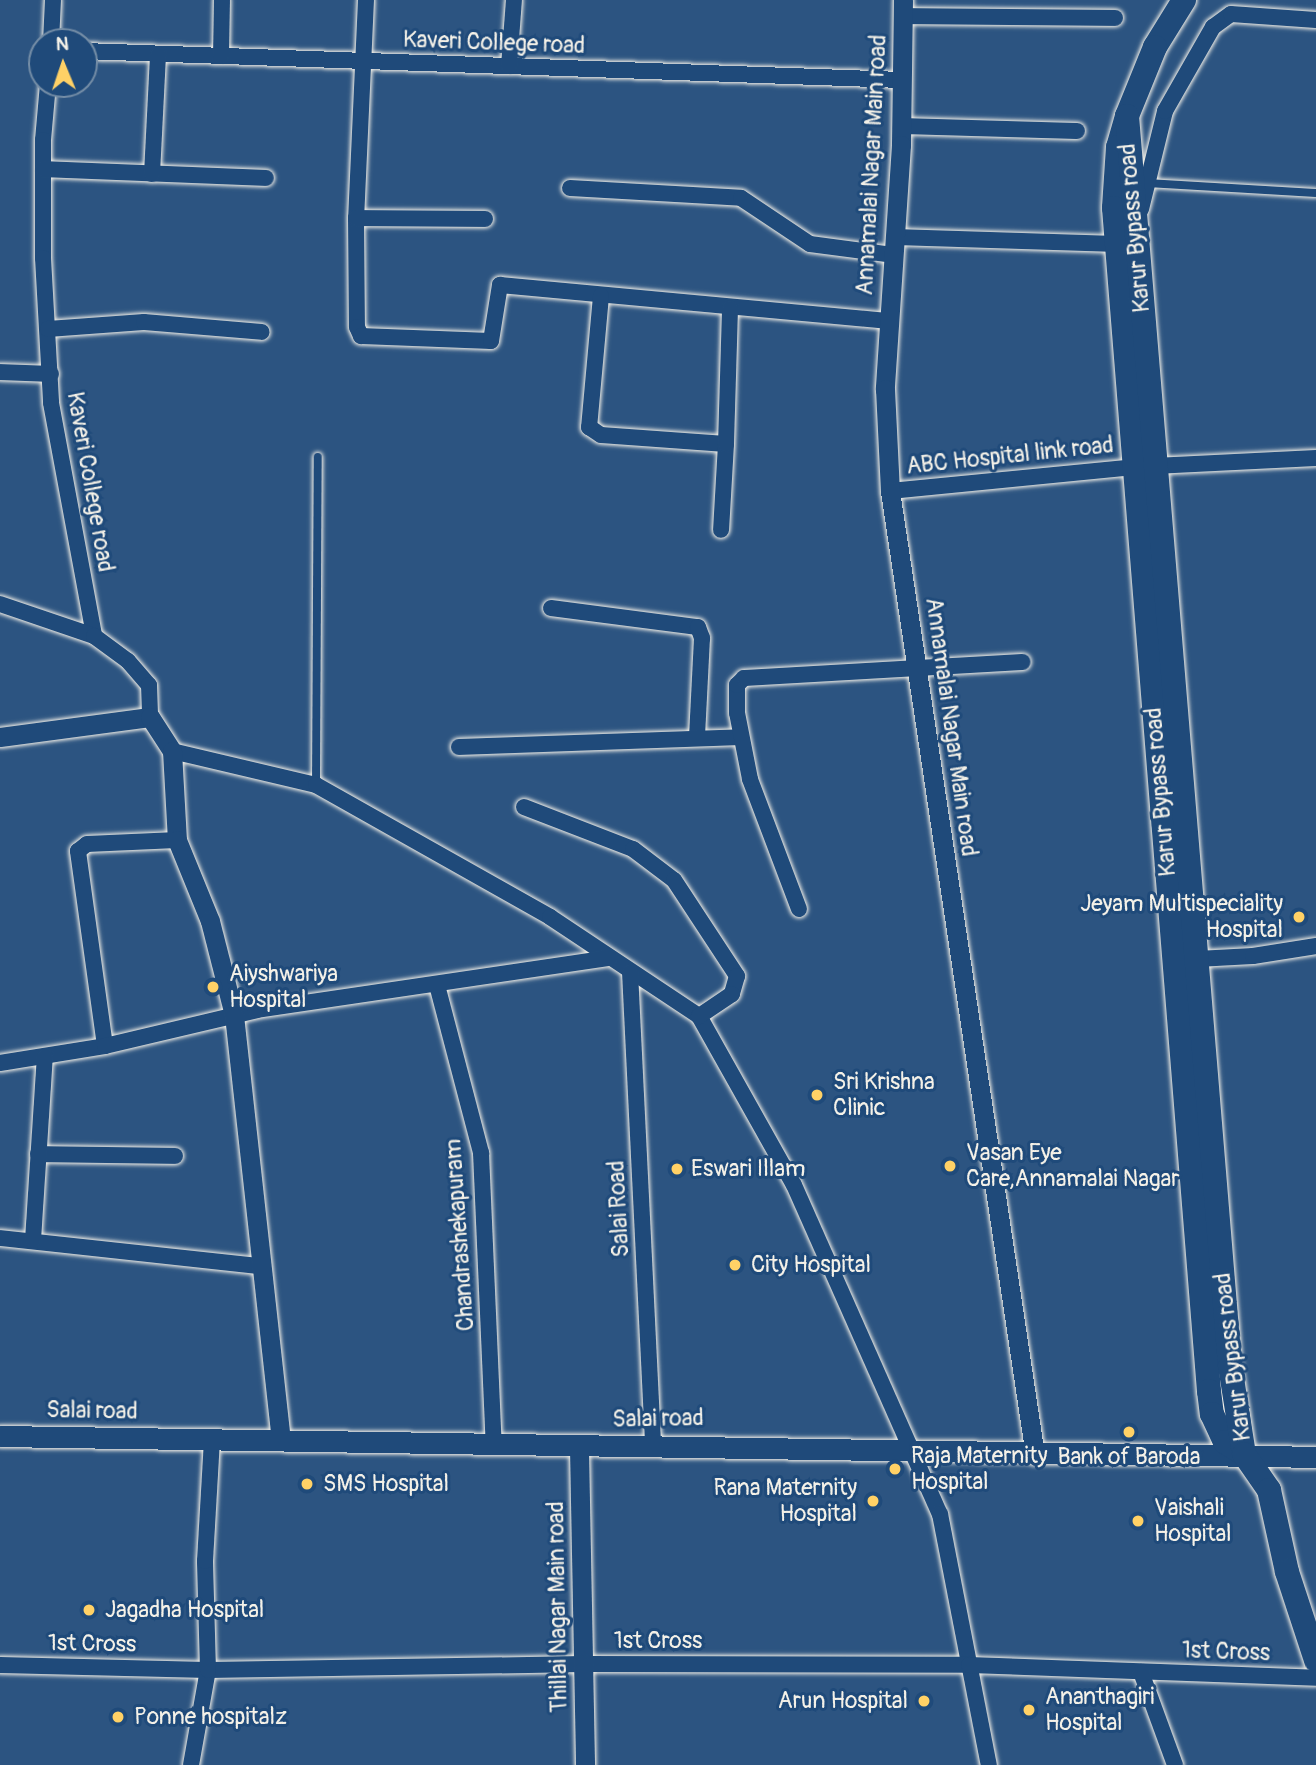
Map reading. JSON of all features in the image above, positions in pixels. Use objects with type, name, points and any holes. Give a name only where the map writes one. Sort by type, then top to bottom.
[{"type":"main road","name":"Karur Bypass road","points":[[1184,0],[1155,47],[1127,116],[1118,147],[1145,466],[1210,1403],[1225,1443],[1244,1454]]},
{"type":"main road","name":"Karur Bypass road","points":[[1145,466],[1197,959],[1230,1366],[1244,1454]]},
{"type":"main road","name":"Salai road","points":[[0,1436],[281,1438],[579,1448],[653,1444],[913,1449],[1035,1455],[1244,1454],[1316,1457]]},
{"type":"main road","points":[[1244,1454],[1269,1490],[1287,1572],[1316,1660]]},
{"type":"street","points":[[52,28],[53,0]]},
{"type":"street","points":[[221,56],[222,0]]},
{"type":"street","points":[[366,0],[360,61],[356,218],[357,327],[364,338],[491,341],[500,285],[889,321]]},
{"type":"street","points":[[509,66],[514,0]]},
{"type":"street","points":[[903,8],[1115,18]]},
{"type":"street","name":"Annamalai Nagar Main road","points":[[903,8],[901,126],[885,389],[890,491],[919,669],[962,993],[1035,1455]]},
{"type":"street","points":[[570,188],[741,198],[810,244],[894,246],[1127,240],[1147,183],[1165,111],[1213,27],[1231,14],[1316,20]]},
{"type":"street","name":"Kaveri College road","points":[[98,52],[902,80]]},
{"type":"street","points":[[152,174],[158,54]]},
{"type":"street","name":"Kaveri College road","points":[[47,98],[43,169],[51,403],[94,636]]},
{"type":"street","points":[[901,126],[1077,131]]},
{"type":"street","points":[[43,169],[267,178]]},
{"type":"street","points":[[356,218],[485,219]]},
{"type":"street","points":[[601,296],[587,421],[592,432],[726,444]]},
{"type":"street","points":[[721,530],[730,308]]},
{"type":"street","points":[[48,329],[144,322],[261,332]]},
{"type":"street","points":[[0,372],[51,374]]},
{"type":"street","name":"ABC Hospital link road","points":[[890,491],[1145,466],[1316,458]]},
{"type":"street","points":[[0,604],[94,636],[141,672],[149,685],[150,717],[172,751],[177,840],[210,921],[233,1015],[259,1266],[281,1438]]},
{"type":"street","points":[[551,608],[698,627],[702,638],[697,737]]},
{"type":"street","points":[[799,909],[750,779],[735,696],[744,678],[1023,662]]},
{"type":"street","points":[[0,737],[150,717]]},
{"type":"street","points":[[458,747],[741,737]]},
{"type":"street","points":[[172,751],[316,785],[550,917],[699,1016],[794,1185],[940,1514],[989,1765]]},
{"type":"street","points":[[524,807],[634,849],[674,880],[737,976],[732,994],[699,1016]]},
{"type":"street","points":[[105,1046],[78,851],[87,844],[177,840]]},
{"type":"street","points":[[1197,959],[1253,956],[1316,946]]},
{"type":"street","points":[[0,1063],[105,1046],[233,1015],[610,958]]},
{"type":"street","name":"Salai Road","points":[[630,972],[653,1444]]},
{"type":"street","name":"Chandrashekapuram","points":[[437,985],[481,1153],[494,1446]]},
{"type":"street","points":[[33,1240],[45,1056]]},
{"type":"street","points":[[38,1154],[175,1156]]},
{"type":"street","points":[[0,1238],[259,1266]]},
{"type":"street","points":[[191,1765],[208,1670],[205,1561],[212,1439]]},
{"type":"street","name":"Thillai Nagar Main road","points":[[579,1448],[585,1765]]},
{"type":"street","name":"1st Cross","points":[[0,1665],[208,1670],[583,1664],[969,1665],[1316,1678]]},
{"type":"street","points":[[1141,1672],[1175,1765]]},
{"type":"lane","points":[[1147,183],[1316,193]]},
{"type":"lane","points":[[316,785],[317,457]]},
{"type":"place","name":"Jeyam Multispeciality Hospital","points":[[1299,917]]},
{"type":"place","name":"Aiyshwariya Hospital","points":[[213,987]]},
{"type":"place","name":"Sri Krishna Clinic","points":[[817,1095]]},
{"type":"place","name":"Vasan Eye Care,Annamalai Nagar","points":[[950,1166]]},
{"type":"place","name":"Eswari Illam","points":[[677,1169]]},
{"type":"place","name":"City Hospital","points":[[735,1265]]},
{"type":"place","name":"Bank of Baroda","points":[[1129,1432]]},
{"type":"place","name":"Raja Maternity Hospital","points":[[895,1469]]},
{"type":"place","name":"SMS Hospital","points":[[307,1484]]},
{"type":"place","name":"Rana Maternity Hospital","points":[[873,1501]]},
{"type":"place","name":"Vaishali Hospital","points":[[1138,1521]]},
{"type":"place","name":"Jagadha Hospital","points":[[89,1610]]},
{"type":"place","name":"Arun Hospital","points":[[924,1701]]},
{"type":"place","name":"Ananthagiri Hospital","points":[[1029,1710]]},
{"type":"place","name":"Ponne hospitalz","points":[[118,1717]]}]
